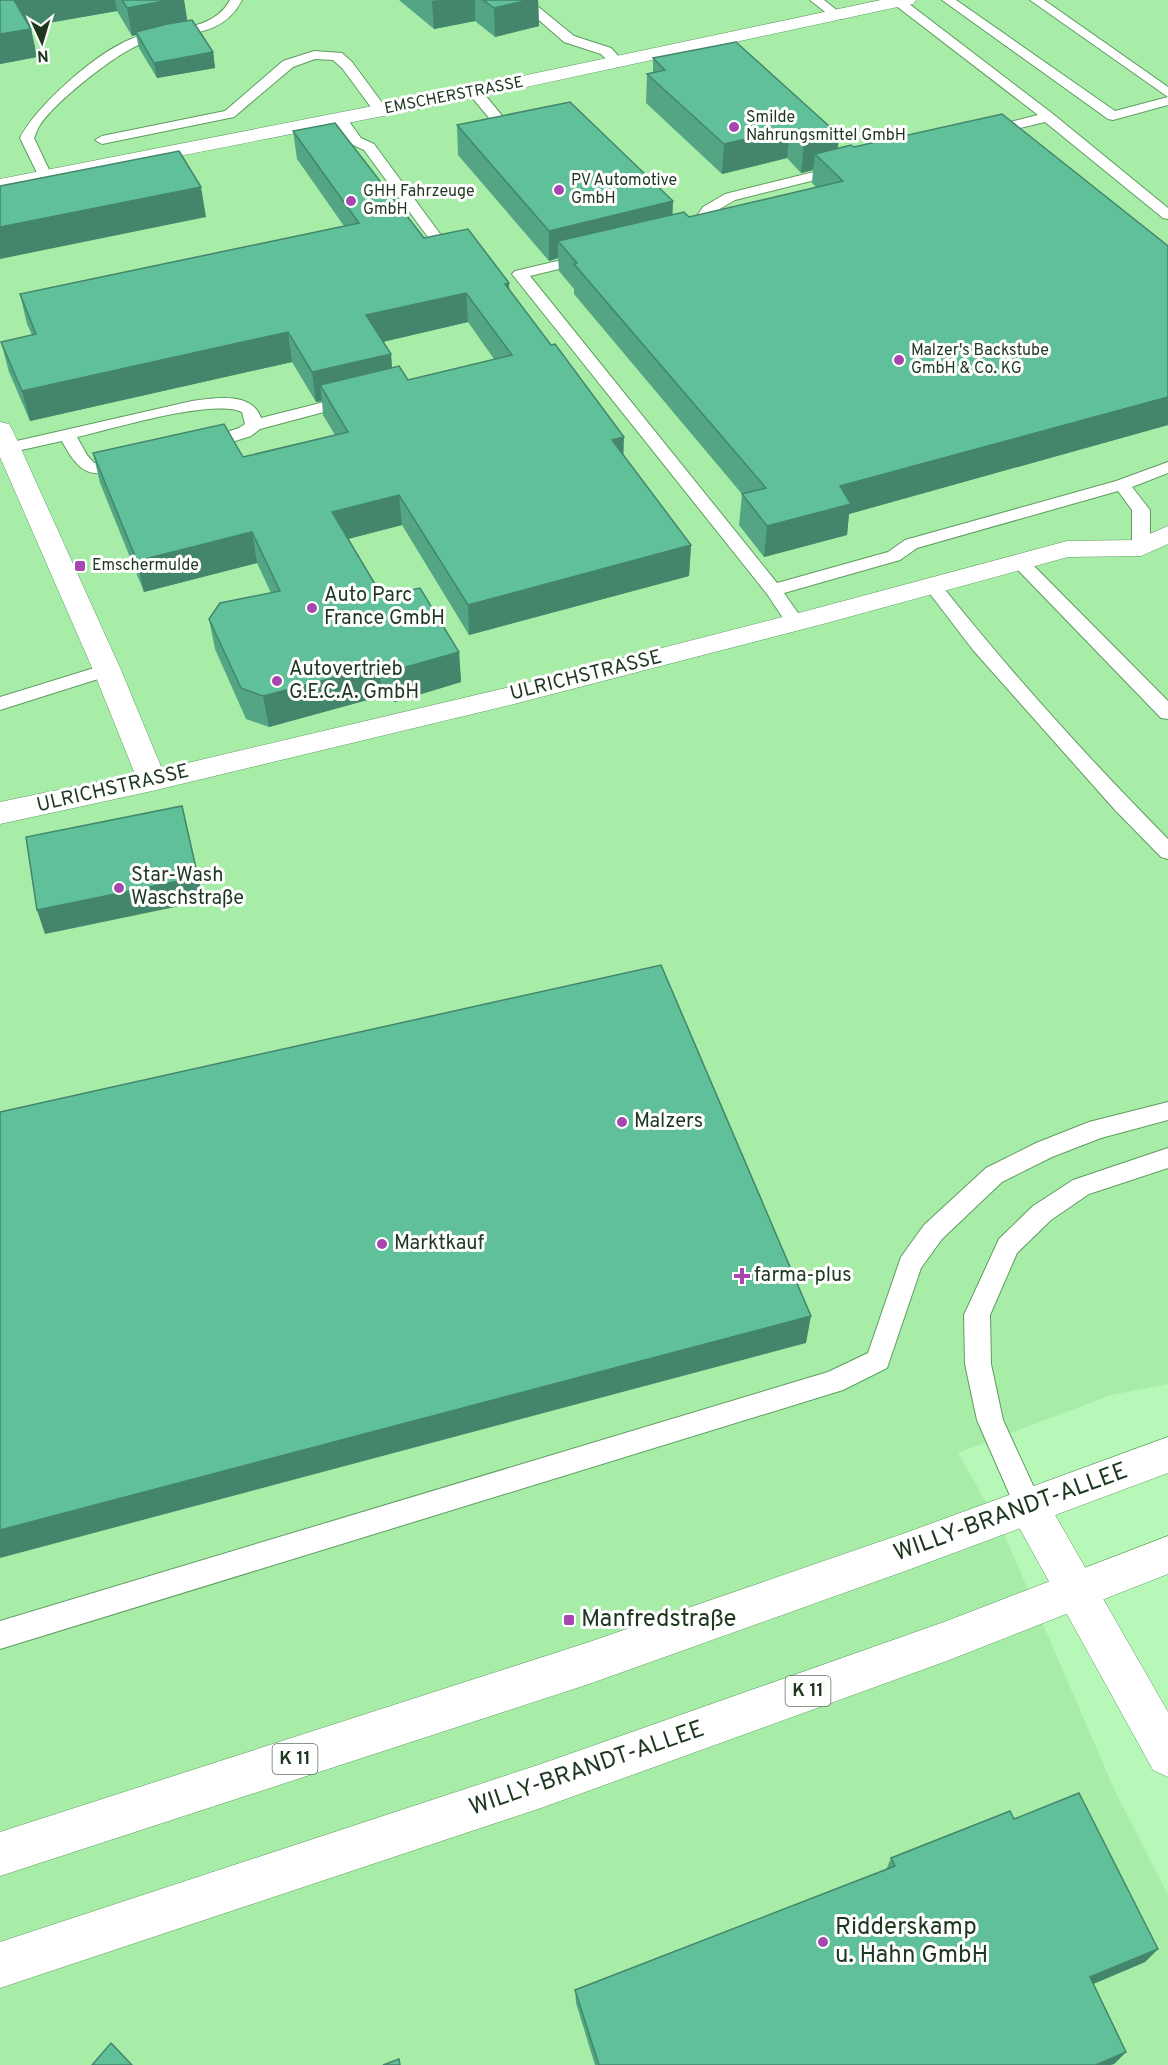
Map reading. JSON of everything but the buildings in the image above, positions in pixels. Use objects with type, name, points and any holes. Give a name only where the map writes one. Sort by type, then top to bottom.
[{"type":"street","name":"EMSCHERSTRASSE","points":[[0,185],[618,63],[903,1]]},
{"type":"street","points":[[4,438],[107,670],[152,781]]},
{"type":"street","name":"ULRICHSTRASSE","points":[[0,813],[152,781],[514,695],[1067,549],[1141,548],[1168,534]]},
{"type":"street","name":"WILLY-BRANDT-ALLEE","points":[[0,1854],[589,1663],[1029,1507],[1168,1455]]},
{"type":"street","points":[[1029,1507],[1168,1755]]},
{"type":"street","name":"WILLY-BRANDT-ALLEE","points":[[0,1965],[541,1786],[944,1642],[1168,1555]]},
{"type":"lane","points":[[45,176],[27,138],[34,124],[81,81],[136,41],[192,30],[222,19],[234,6],[236,0]]},
{"type":"lane","points":[[522,0],[568,39],[606,51],[618,63]]},
{"type":"lane","points":[[816,0],[838,16]]},
{"type":"lane","points":[[948,0],[1113,116],[1168,101]]},
{"type":"lane","points":[[1036,0],[1168,93]]},
{"type":"lane","points":[[903,1],[1168,215]]},
{"type":"lane","points":[[102,140],[230,114],[288,64],[314,55],[337,56],[347,65],[381,111]]},
{"type":"lane","points":[[475,92],[509,133]]},
{"type":"lane","points":[[968,137],[1048,117]]},
{"type":"lane","points":[[340,119],[356,141],[369,147],[441,245]]},
{"type":"lane","points":[[669,239],[692,233],[708,210],[730,198],[855,166]]},
{"type":"lane","points":[[600,255],[520,274],[796,622]]},
{"type":"lane","points":[[189,450],[227,440],[245,432],[254,424],[366,397]]},
{"type":"lane","points":[[4,438],[67,434],[192,406],[222,402],[249,409],[254,417],[254,424]]},
{"type":"lane","points":[[67,434],[83,464],[88,467],[103,469],[143,460]]},
{"type":"lane","points":[[772,590],[894,556],[911,544],[1122,484],[1168,467]]},
{"type":"lane","points":[[1122,484],[1141,510],[1141,548]]},
{"type":"lane","points":[[1021,562],[1168,713]]},
{"type":"lane","points":[[933,586],[980,646],[1122,805],[1168,852]]},
{"type":"lane","points":[[0,704],[107,670]]},
{"type":"lane","points":[[0,1635],[834,1382],[878,1360],[910,1264],[933,1232],[994,1175],[1044,1150],[1097,1129],[1168,1111]]},
{"type":"lane","points":[[1029,1507],[990,1420],[978,1364],[977,1315],[1008,1246],[1042,1213],[1081,1187],[1168,1158]]},
{"type":"shaded area","points":[[0,0],[1168,0],[1168,1384],[1111,1395],[958,1453],[1004,1534],[1115,1791],[1168,1895],[1168,2065],[0,2065]]},
{"type":"place","name":"Smilde Nahrungsmittel GmbH","points":[[734,127]]},
{"type":"place","name":"PV Automotive GmbH","points":[[559,190]]},
{"type":"place","name":"GHH Fahrzeuge GmbH","points":[[351,201]]},
{"type":"place","name":"Malzer's Backstube GmbH & Co. KG","points":[[899,360]]},
{"type":"place","name":"Emschermulde","points":[[80,566]]},
{"type":"place","name":"Auto Parc France GmbH","points":[[312,608]]},
{"type":"place","name":"Autovertrieb G.E.C.A. GmbH","points":[[277,681]]},
{"type":"place","name":"Star-Wash Waschstraße","points":[[119,888]]},
{"type":"place","name":"Malzers","points":[[622,1122]]},
{"type":"place","name":"Marktkauf","points":[[382,1244]]},
{"type":"place","name":"farma-plus","points":[[742,1276]]},
{"type":"place","name":"Manfredstraße","points":[[569,1620]]},
{"type":"place","name":"Ridderskamp u. Hahn GmbH","points":[[823,1942]]}]
